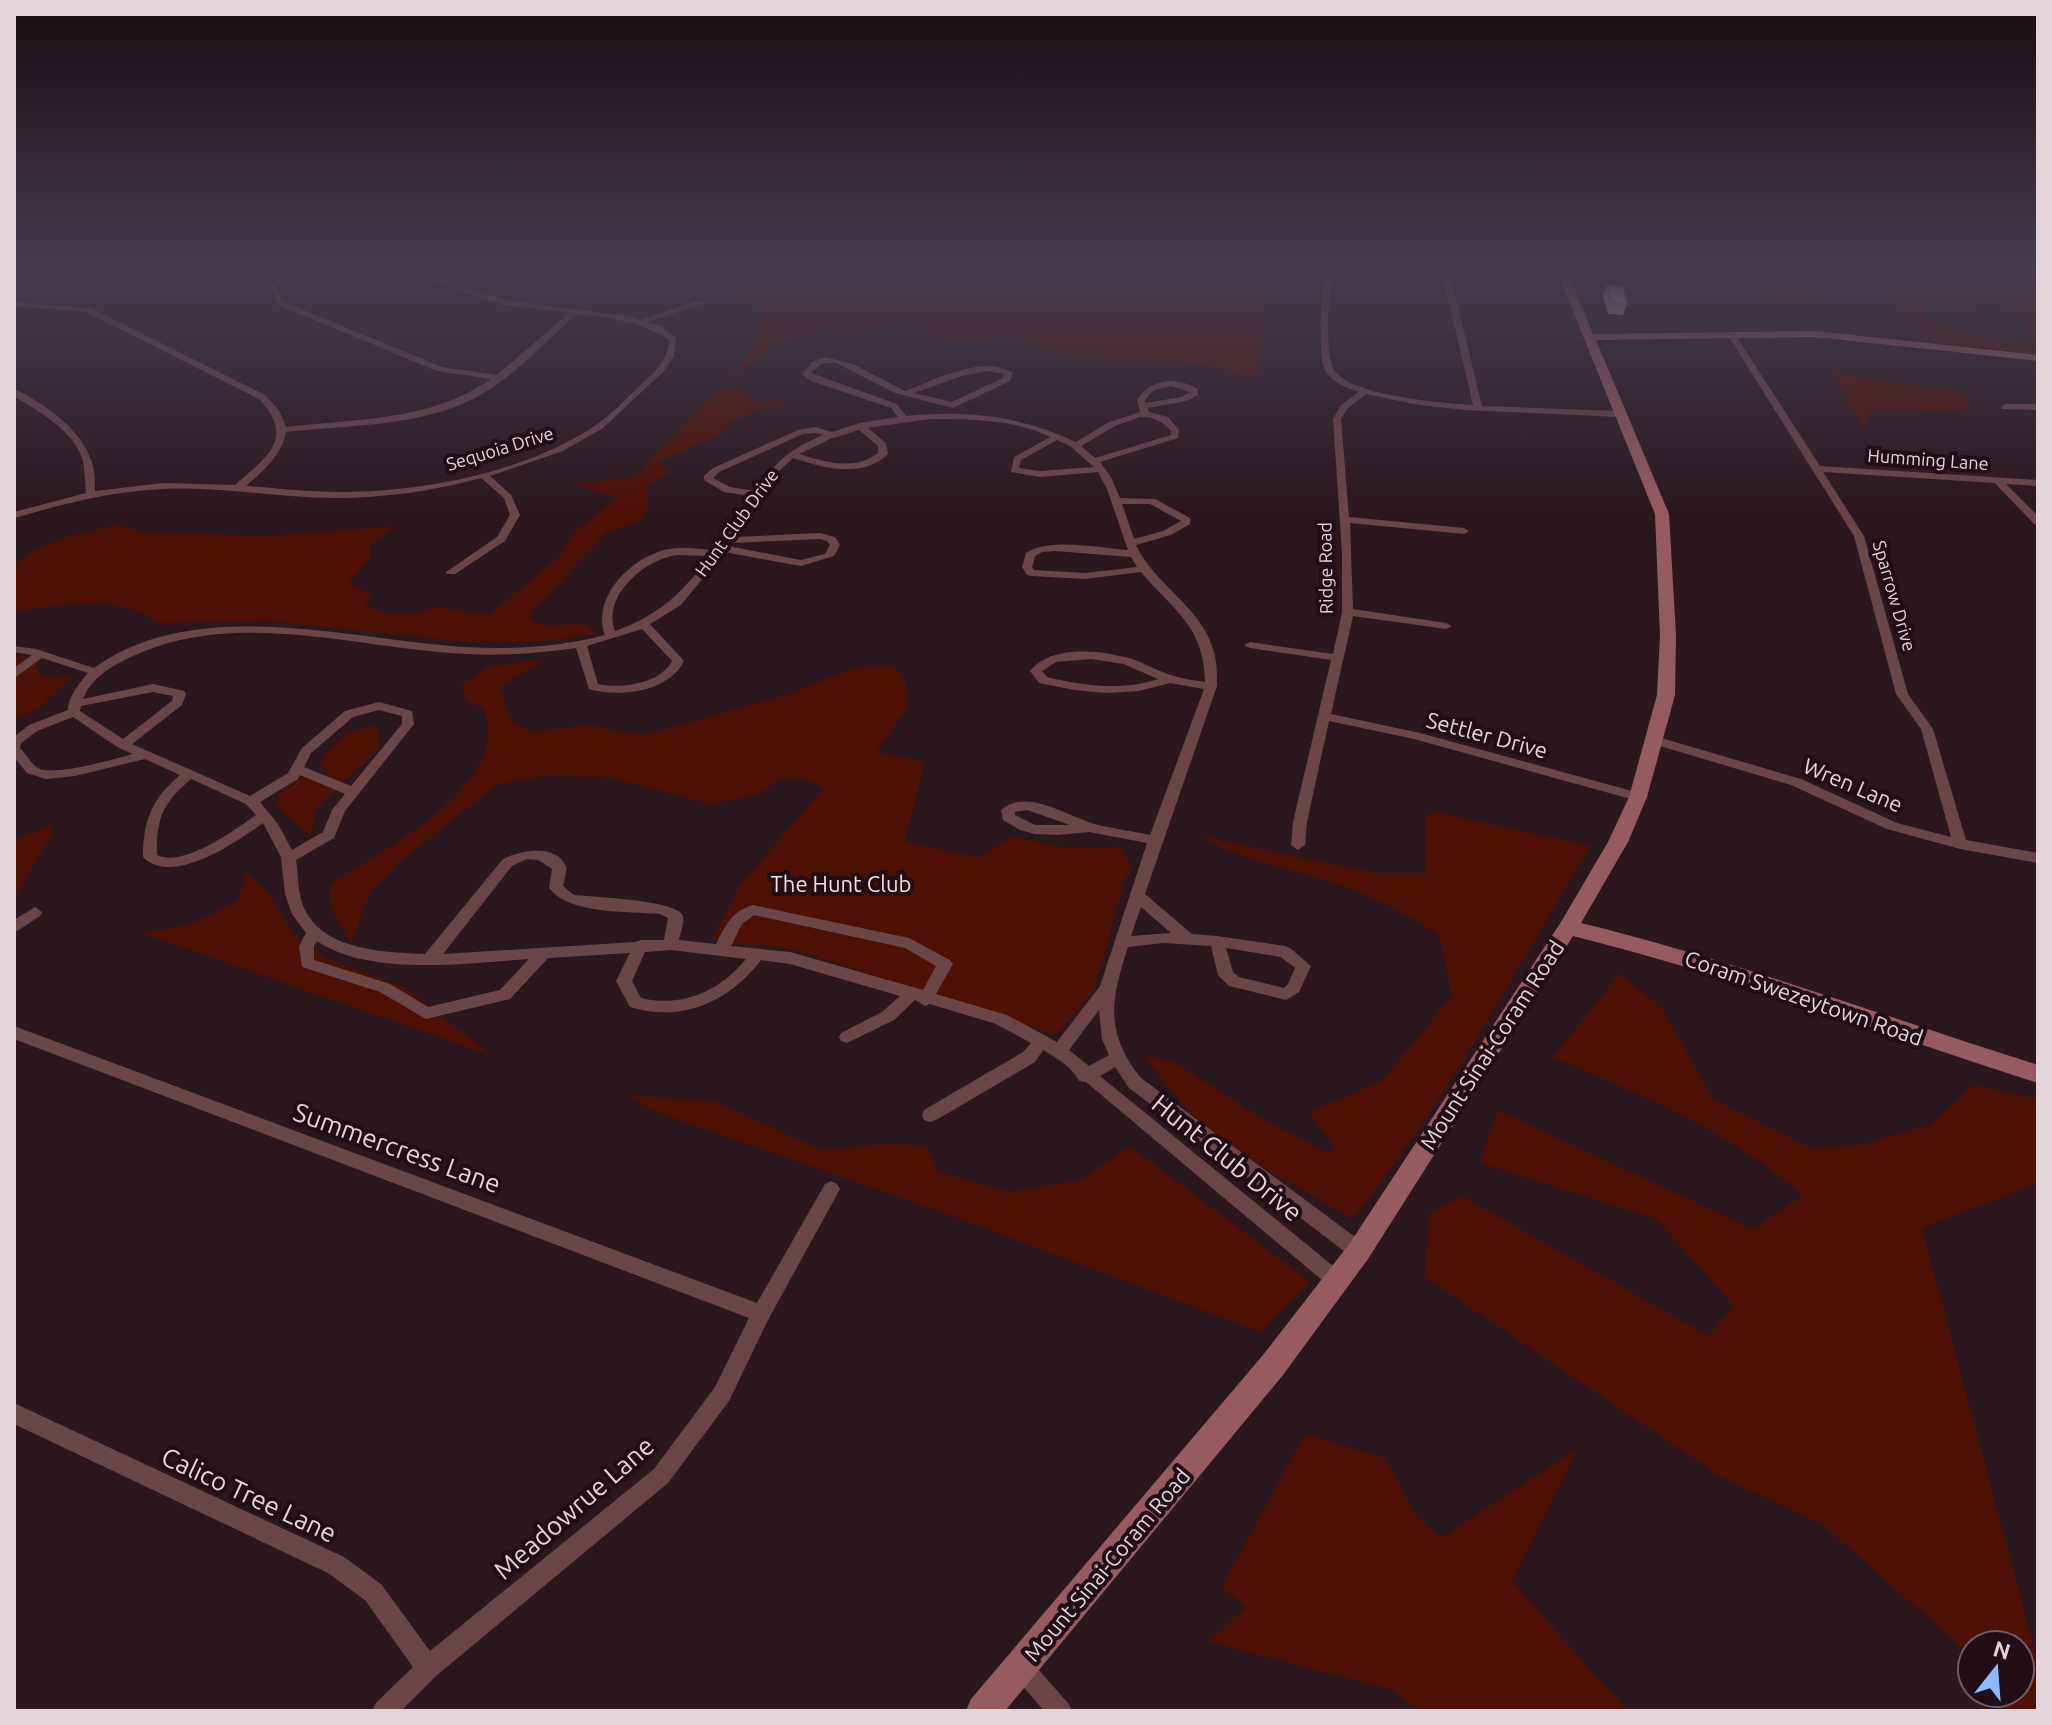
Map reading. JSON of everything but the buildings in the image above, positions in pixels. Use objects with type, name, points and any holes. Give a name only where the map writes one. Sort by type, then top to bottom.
[{"type":"main road","name":"Mount Sinai-Coram Road","points":[[983,1711],[1273,1365],[1359,1251],[1568,927],[1618,842],[1638,797],[1666,695],[1668,635],[1662,514],[1593,350]]},
{"type":"main road","points":[[1961,350],[2038,358]]},
{"type":"main road","name":"Coram Swezeytown Road","points":[[1568,927],[1677,954],[1888,1027],[2038,1074]]},
{"type":"street","points":[[169,350],[262,397],[283,421],[268,461],[237,488]]},
{"type":"street","points":[[393,350],[440,369],[498,378]]},
{"type":"street","points":[[282,430],[446,406],[470,396],[498,378],[531,350]]},
{"type":"street","name":"Sequoia Drive","points":[[14,515],[91,496],[160,486],[338,495],[483,475],[562,448],[613,418],[661,371],[671,350]]},
{"type":"street","points":[[1327,350],[1327,364],[1337,380],[1363,393],[1403,402],[1620,414]]},
{"type":"street","points":[[1464,350],[1478,406]]},
{"type":"street","name":"Sparrow Drive","points":[[1741,350],[1859,536],[1902,694],[1927,729],[1960,844]]},
{"type":"street","points":[[904,419],[894,406],[806,374],[810,367],[839,360],[849,361],[862,372],[906,393],[953,411],[1007,379],[1009,373],[992,367],[979,369],[906,393]]},
{"type":"street","points":[[829,383],[862,372]]},
{"type":"street","points":[[1056,437],[1020,457],[1012,465],[1014,470],[1043,474],[1098,465],[1177,433],[1170,423],[1144,410],[1141,400],[1148,390],[1163,383],[1182,384],[1195,393],[1183,399],[1144,410],[1128,417],[1075,446]]},
{"type":"street","points":[[14,392],[59,422],[75,440],[87,458],[91,496]]},
{"type":"street","name":"Ridge Road","points":[[1298,845],[1300,822],[1348,612],[1337,419],[1343,408],[1363,393]]},
{"type":"street","points":[[2005,407],[2038,407]]},
{"type":"street","name":"Hunt Club Drive","points":[[74,708],[96,672],[148,642],[192,632],[245,630],[515,652],[581,644],[611,636],[643,623],[685,594],[776,467],[791,455],[832,435],[860,426],[953,411],[1018,424],[1056,437],[1075,446],[1098,465],[1132,549],[1144,569],[1197,624],[1213,659],[1211,686],[1155,840],[1107,988],[1059,1051]]},
{"type":"street","points":[[791,455],[829,465],[857,465],[876,460],[883,454],[883,445],[860,426]]},
{"type":"street","points":[[759,494],[727,490],[707,478],[716,470],[801,432],[815,430],[832,435]]},
{"type":"street","name":"Humming Lane","points":[[1816,469],[2038,483]]},
{"type":"street","points":[[451,572],[501,539],[515,515],[508,497],[483,475]]},
{"type":"street","points":[[1998,481],[2038,522]]},
{"type":"street","points":[[1115,501],[1152,501],[1185,518],[1184,525],[1132,549],[1045,548],[1030,555],[1027,567],[1031,573],[1046,577],[1144,569]]},
{"type":"street","points":[[1344,519],[1464,531]]},
{"type":"street","points":[[611,636],[605,627],[606,613],[622,584],[638,567],[667,553],[720,547],[820,536],[830,539],[835,545],[829,556],[808,563],[720,547]]},
{"type":"street","points":[[1348,612],[1446,626]]},
{"type":"street","points":[[581,644],[593,686],[603,690],[637,686],[672,673],[678,661],[643,623]]},
{"type":"street","points":[[1250,645],[1339,658]]},
{"type":"street","points":[[14,649],[96,672]]},
{"type":"street","points":[[14,674],[40,654]]},
{"type":"street","points":[[1169,679],[1126,688],[1093,688],[1043,680],[1036,671],[1041,664],[1052,659],[1111,659],[1141,666],[1169,679],[1211,686]]},
{"type":"street","points":[[123,745],[178,702],[180,694],[153,688],[74,708],[33,728],[15,742],[14,749],[32,770],[56,775],[148,755]]},
{"type":"street","points":[[251,801],[299,770],[306,751],[341,719],[360,709],[387,706],[408,714],[408,724],[335,817],[334,830],[289,858]]},
{"type":"street","points":[[74,708],[123,745],[251,801],[265,815],[289,858],[296,910],[315,932],[306,946],[307,963],[385,988],[426,1013],[505,995],[545,952]]},
{"type":"street","name":"Settler Drive","points":[[1325,716],[1416,736],[1638,797]]},
{"type":"street","name":"Wren Lane","points":[[1654,740],[1796,782],[1892,826],[1960,844],[2038,858]]},
{"type":"street","points":[[299,770],[353,792]]},
{"type":"street","points":[[189,774],[160,799],[156,808],[148,831],[150,857],[156,862],[165,863],[212,849],[265,815]]},
{"type":"street","points":[[1089,827],[1036,829],[1015,823],[1008,817],[1008,810],[1019,806],[1039,810],[1089,827],[1155,840]]},
{"type":"street","points":[[429,960],[507,863],[514,857],[533,854],[554,861],[559,868],[556,888],[570,899],[663,909],[676,916],[671,945]]},
{"type":"street","points":[[1137,896],[1189,940]]},
{"type":"street","points":[[721,951],[743,912],[753,910],[909,943],[945,964],[918,998],[847,1037]]},
{"type":"street","points":[[14,928],[35,912]]},
{"type":"street","name":"Hunt Club Drive","points":[[315,932],[358,953],[394,959],[429,960],[641,945],[671,945],[790,958],[918,998],[1001,1019],[1059,1051],[1085,1076],[1336,1280]]},
{"type":"street","points":[[1123,942],[1217,941],[1285,952],[1303,966],[1299,979],[1286,994],[1234,982],[1226,975],[1217,941]]},
{"type":"street","points":[[641,945],[624,981],[636,1003],[669,1010],[707,998],[729,984],[757,955]]},
{"type":"street","name":"Hunt Club Drive","points":[[1107,988],[1107,1034],[1116,1059],[1135,1083],[1184,1123],[1359,1251]]},
{"type":"street","name":"Summercress Lane","points":[[14,1032],[761,1314]]},
{"type":"street","points":[[930,1115],[1029,1057],[1041,1041]]},
{"type":"street","points":[[1085,1076],[1116,1059]]},
{"type":"street","name":"Meadowrue Lane","points":[[384,1711],[428,1668],[661,1476],[722,1394],[761,1314],[831,1189]]},
{"type":"street","name":"Calico Tree Lane","points":[[14,1413],[336,1565],[373,1592],[428,1668]]},
{"type":"street","points":[[1022,1668],[1060,1711]]},
{"type":"green space","points":[[752,350],[768,350],[727,380]]},
{"type":"green space","points":[[1051,350],[1260,350],[1257,377],[1254,379],[1189,363],[1070,356]]},
{"type":"green space","points":[[1998,350],[2038,350],[2038,354]]},
{"type":"green space","points":[[1832,374],[1953,390],[1972,399],[1962,411],[1870,409],[1866,431]]},
{"type":"green space","points":[[722,386],[745,392],[752,400],[789,404],[762,409],[727,423],[724,433],[660,461],[670,474],[647,486],[648,507],[641,520],[607,532],[535,608],[530,620],[545,626],[586,623],[596,634],[541,641],[469,642],[266,621],[157,623],[126,607],[108,605],[69,605],[14,611],[14,566],[30,552],[64,538],[116,525],[145,532],[267,536],[397,526],[370,545],[370,558],[348,584],[372,594],[364,605],[390,614],[440,607],[489,615],[557,559],[575,532],[616,498],[574,483],[634,477]]},
{"type":"green space","points":[[23,656],[37,663],[36,669],[44,676],[71,677],[39,708],[14,720],[14,657]]},
{"type":"green space","name":"The Hunt Club","points":[[544,659],[500,687],[511,720],[531,732],[588,725],[643,735],[790,694],[856,667],[890,665],[906,682],[909,706],[876,752],[925,762],[905,842],[979,857],[1013,836],[1065,848],[1121,847],[1132,869],[1120,885],[1123,887],[1094,991],[1056,1035],[793,949],[711,940],[740,885],[824,788],[798,777],[776,782],[758,795],[710,804],[607,777],[542,776],[497,785],[397,864],[371,892],[351,942],[331,910],[330,884],[380,854],[438,812],[462,789],[480,763],[488,736],[483,708],[465,701],[462,685],[488,667]]},
{"type":"green space","points":[[378,726],[379,748],[317,808],[310,836],[276,806],[279,794],[303,777],[330,775],[320,765],[336,742],[351,732]]},
{"type":"green space","points":[[1432,811],[1590,846],[1448,1084],[1386,1176],[1352,1219],[1206,1133],[1143,1055],[1173,1061],[1265,1120],[1326,1152],[1335,1148],[1309,1112],[1382,1081],[1452,996],[1439,935],[1363,894],[1238,854],[1200,836],[1376,873],[1425,873],[1426,819]]},
{"type":"green space","points":[[52,825],[51,835],[14,900],[14,840]]},
{"type":"green space","points":[[246,872],[268,893],[295,935],[327,959],[404,987],[493,1056],[142,933],[188,925],[238,901]]},
{"type":"green space","points":[[1620,973],[1663,1010],[1714,1100],[1812,1149],[1864,1144],[1930,1125],[1974,1085],[2038,1099],[2038,1183],[1922,1228],[2029,1629],[1956,1629],[1956,1643],[1820,1523],[1721,1477],[1425,1277],[1429,1214],[1462,1196],[1709,1336],[1733,1305],[1657,1219],[1480,1163],[1498,1110],[1753,1229],[1803,1196],[1716,1133],[1553,1057]]},
{"type":"green space","points":[[628,1095],[717,1102],[823,1151],[886,1143],[926,1146],[938,1172],[1010,1192],[1080,1180],[1130,1146],[1310,1282],[1261,1332],[947,1214],[654,1111]]},
{"type":"green space","points":[[1305,1434],[1386,1458],[1416,1516],[1441,1538],[1578,1448],[1512,1581],[1623,1706],[1623,1711],[1419,1711],[1390,1689],[1209,1642],[1246,1607],[1222,1587]]},
{"type":"green space","points":[[2036,1655],[2038,1711],[2008,1709],[2036,1709]]}]
